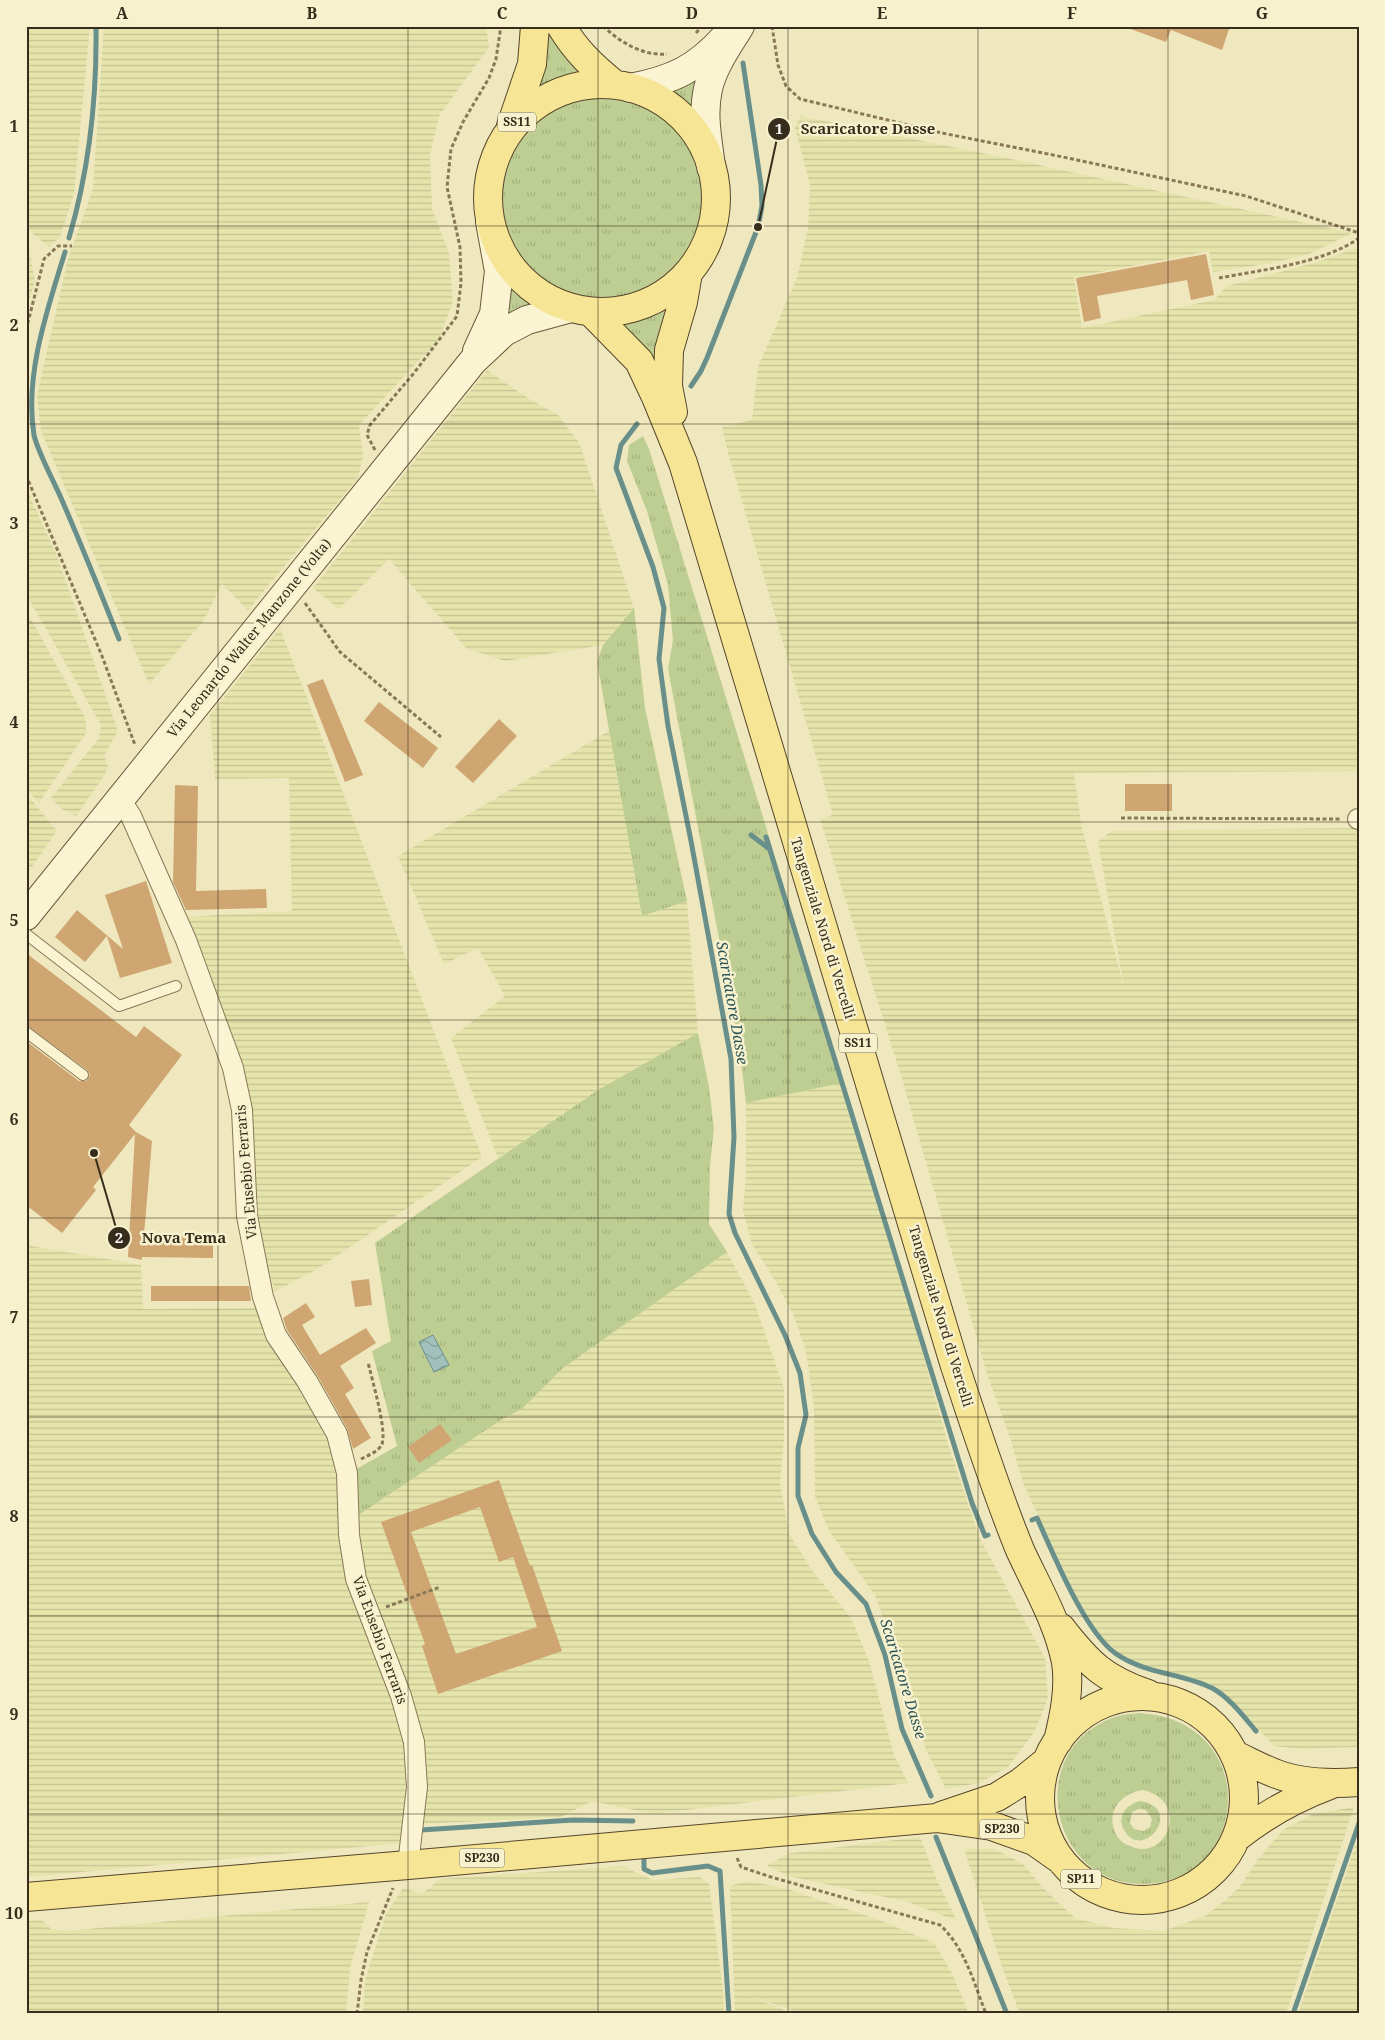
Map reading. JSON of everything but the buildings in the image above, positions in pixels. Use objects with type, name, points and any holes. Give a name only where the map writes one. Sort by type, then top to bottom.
[{"type":"main road","name":"Tangenziale Nord di Vercelli","points":[[535,26],[532,64],[509,131],[497,154],[488,188],[490,222],[511,267],[527,285],[549,300],[581,310],[621,311],[658,298],[688,273],[704,248],[712,228],[716,200],[711,167],[698,137],[688,123],[657,97],[622,86],[589,63],[573,46],[560,26]]},
{"type":"main road","points":[[622,86],[654,83],[680,74],[718,44],[734,26]]},
{"type":"main road","points":[[711,167],[705,125],[708,88],[714,71],[740,26]]},
{"type":"main road","name":"Tangenziale Nord di Vercelli","points":[[509,131],[529,110],[552,96],[583,86],[622,86]]},
{"type":"main road","name":"Via Leonardo Walter Manzone (Volta)","points":[[473,361],[494,314],[499,271],[490,222]]},
{"type":"main road","name":"Tangenziale Nord di Vercelli","points":[[683,463],[668,386],[668,364],[669,350],[683,302],[688,273]]},
{"type":"main road","name":"Via Leonardo Walter Manzone (Volta)","points":[[26,916],[473,361],[504,332],[527,320],[581,310]]},
{"type":"main road","name":"Tangenziale Nord di Vercelli","points":[[581,310],[639,361],[683,463],[954,1364],[998,1494],[1021,1551],[1053,1616],[1082,1655],[1112,1680],[1159,1697]]},
{"type":"main road","name":"Tangenziale Nord di Vercelli","points":[[1052,1751],[1067,1693],[1066,1663],[1053,1616]]},
{"type":"main road","name":"SP11","points":[[1130,1697],[1159,1697],[1178,1702],[1196,1711],[1212,1723],[1225,1738],[1235,1755],[1242,1775],[1244,1796],[1242,1817],[1237,1836],[1222,1861],[1201,1882],[1175,1894],[1146,1900],[1127,1899],[1108,1894],[1090,1886],[1074,1874],[1061,1860],[1051,1842],[1044,1822],[1041,1802],[1042,1781],[1052,1751],[1070,1726],[1085,1714],[1102,1704],[1130,1697]]},
{"type":"main road","name":"SP230","points":[[937,1818],[997,1797],[1052,1751]]},
{"type":"main road","name":"SP11","points":[[1235,1755],[1275,1774],[1298,1780],[1348,1779]]},
{"type":"main road","name":"SP11","points":[[1237,1836],[1260,1818],[1280,1806],[1348,1779]]},
{"type":"main road","name":"SP230","points":[[26,1897],[937,1818],[992,1826],[1034,1841],[1061,1860]]},
{"type":"street","name":"Via Eusebio Ferraris","points":[[120,800],[131,816],[186,940],[233,1068],[242,1110],[247,1216],[263,1297],[276,1335],[337,1434],[346,1468],[349,1535],[356,1578],[401,1696],[414,1742],[417,1787],[404,1865]]},
{"type":"lane","points":[[26,934],[119,1006],[176,986]]},
{"type":"lane","points":[[26,1032],[83,1075]]},
{"type":"path","points":[[391,463],[376,452],[367,435],[370,425],[414,373],[457,316],[461,265],[460,247],[447,187],[451,149],[463,122],[489,78],[496,60],[501,26]]},
{"type":"path","points":[[603,26],[617,39],[642,51],[665,54],[672,51]]},
{"type":"path","points":[[690,38],[702,26]]},
{"type":"path","points":[[772,26],[778,65],[786,86],[800,99],[942,133],[1246,196],[1359,232]]},
{"type":"path","points":[[1219,278],[1321,256],[1359,238]]},
{"type":"path","points":[[26,330],[44,259],[58,246],[72,246]]},
{"type":"path","points":[[26,475],[99,648],[144,769]]},
{"type":"path","points":[[293,585],[340,652],[440,737]]},
{"type":"path","points":[[1121,818],[1358,819]]},
{"type":"path","points":[[346,1468],[380,1448],[384,1440],[368,1362]]},
{"type":"path","points":[[369,1613],[440,1587]]},
{"type":"path","points":[[728,1836],[741,1866],[771,1877],[940,1926],[952,1937],[961,1951],[986,2014]]},
{"type":"path","points":[[358,2014],[361,1980],[367,1952],[376,1927],[404,1865]]},
{"type":"shaded area","points":[[26,26],[90,26],[74,194],[60,237],[49,247],[26,228]]},
{"type":"shaded area","points":[[104,26],[486,26],[489,47],[439,116],[430,155],[432,209],[449,253],[453,301],[439,339],[359,425],[363,456],[358,478],[248,610],[222,584],[204,620],[149,684],[41,431],[37,395],[68,259],[93,189]]},
{"type":"shaded area","points":[[800,116],[997,156],[1352,233],[1309,254],[1272,263],[1213,272],[1209,251],[1074,277],[1082,328],[1214,300],[1227,286],[1314,263],[1359,247],[1359,771],[1074,773],[1081,824],[1124,987],[1098,842],[1111,831],[1359,828],[1359,1747],[1302,1749],[1274,1746],[1228,1697],[1211,1684],[1143,1666],[1120,1654],[1099,1635],[1075,1594],[1023,1483],[1011,1441],[987,1374],[900,1072],[820,819],[833,815],[722,427],[752,420],[758,367],[797,278],[808,228],[810,184],[795,128]]},
{"type":"shaded area","points":[[26,250],[30,254],[35,282],[26,308]]},
{"type":"shaded area","points":[[487,370],[523,395],[558,415],[579,442],[634,608],[603,645],[505,661],[466,648],[389,559],[339,609],[313,588]]},
{"type":"shaded area","points":[[26,487],[57,556],[118,731],[104,756],[108,767],[104,776],[76,816],[63,810],[51,798],[99,738],[101,725],[26,594]]},
{"type":"shaded area","points":[[26,610],[86,719],[86,733],[39,803],[26,789]]},
{"type":"shaded area","points":[[280,628],[482,1157],[316,1270],[275,1291],[259,1238],[251,1101],[223,1015],[185,917],[292,911],[289,778],[215,779],[210,715]]},
{"type":"shaded area","points":[[609,731],[642,916],[687,901],[698,1033],[598,1090],[498,1158],[451,1038],[505,996],[478,948],[444,964],[398,856]]},
{"type":"shaded area","points":[[26,793],[57,831],[26,875]]},
{"type":"shaded area","points":[[842,1083],[898,1265],[948,1444],[980,1539],[1045,1658],[1048,1698],[1035,1731],[1008,1767],[979,1783],[946,1789],[926,1750],[894,1647],[875,1595],[829,1531],[815,1496],[814,1407],[806,1351],[794,1316],[752,1244],[743,1211],[746,1173],[746,1103]]},
{"type":"shaded area","points":[[26,1245],[141,1265],[143,1309],[256,1308],[277,1348],[331,1434],[341,1479],[352,1591],[402,1732],[407,1790],[403,1843],[26,1877]]},
{"type":"shaded area","points":[[727,1252],[755,1304],[784,1389],[784,1440],[780,1483],[789,1534],[814,1573],[851,1618],[869,1661],[894,1755],[908,1783],[653,1814],[592,1801],[561,1817],[422,1824],[425,1763],[360,1565],[354,1518],[501,1420],[522,1409],[563,1368]]},
{"type":"shaded area","points":[[1354,1807],[1286,2014],[1020,2014],[1003,1970],[964,1849],[995,1849],[1023,1864],[1046,1891],[1075,1918],[1114,1928],[1164,1931],[1207,1915],[1239,1888],[1258,1859],[1284,1829],[1313,1814]]},
{"type":"shaded area","points":[[1359,1835],[1359,2014],[1298,2014]]},
{"type":"shaded area","points":[[920,1837],[936,1878],[957,1921],[908,1902],[788,1876],[767,1865],[791,1853]]},
{"type":"shaded area","points":[[624,1866],[654,1880],[699,1877],[709,1884],[723,1989],[724,2014],[363,2014],[365,1980],[386,1914],[403,1888],[422,1894],[440,1879]]},
{"type":"shaded area","points":[[747,1881],[784,1888],[877,1919],[934,1943],[953,1975],[969,2014],[803,2014],[750,1996],[794,2014],[735,2014],[730,1886]]},
{"type":"shaded area","points":[[369,1902],[350,1968],[346,2014],[26,2014],[26,1921],[42,1920],[51,1929],[67,1931]]},
{"type":"green space","points":[[545,26],[557,46],[581,71],[552,79],[535,89]]},
{"type":"green space","points":[[703,72],[695,112],[669,89]]},
{"type":"green space","points":[[601,98],[621,100],[640,106],[657,115],[679,135],[694,160],[700,179],[702,199],[700,219],[694,238],[685,255],[665,277],[640,292],[621,298],[601,300],[581,298],[562,292],[545,283],[523,263],[508,238],[502,219],[500,199],[502,179],[508,160],[517,143],[537,121],[562,106],[581,100]]},
{"type":"green space","points":[[506,283],[514,293],[532,306],[497,324]]},
{"type":"green space","points":[[668,308],[658,373],[620,326],[644,319]]},
{"type":"green space","points":[[643,436],[649,449],[767,830],[842,1083],[746,1103],[739,1044],[668,669],[673,640],[668,585],[647,511],[627,461],[629,445]]},
{"type":"green space","points":[[634,608],[645,708],[687,901],[642,916],[597,662],[603,645]]},
{"type":"green space","points":[[698,1033],[709,1087],[714,1129],[710,1165],[709,1224],[727,1252],[563,1368],[522,1409],[501,1420],[354,1518],[353,1471],[397,1446],[372,1351],[391,1341],[375,1243],[598,1090]]},
{"type":"green space","points":[[1140,1713],[1180,1723],[1207,1743],[1223,1770],[1228,1801],[1222,1831],[1206,1858],[1180,1876],[1145,1884],[1114,1879],[1088,1865],[1070,1843],[1060,1817],[1058,1789],[1065,1762],[1081,1738],[1107,1720]],"holes":[[[1143,1790],[1158,1796],[1166,1806],[1170,1817],[1163,1839],[1154,1846],[1143,1849],[1122,1842],[1113,1826],[1112,1818],[1117,1805],[1128,1795]]]},
{"type":"green space","points":[[1140,1801],[1153,1806],[1159,1813],[1160,1822],[1156,1830],[1149,1837],[1141,1840],[1132,1839],[1124,1830],[1121,1820],[1124,1811]],"holes":[[[1139,1809],[1146,1810],[1152,1819],[1150,1827],[1144,1831],[1134,1829],[1130,1823],[1132,1812]]]},
{"type":"water","points":[[433,1335],[449,1365],[434,1372],[419,1342]]},
{"type":"waterway","points":[[69,238],[87,160],[95,80],[96,26]]},
{"type":"waterway","name":"Scaricatore Dasse","points":[[691,386],[707,358],[758,227],[762,206],[761,185],[743,63]]},
{"type":"waterway","points":[[65,252],[45,319],[35,365],[32,389],[34,435],[38,449],[76,533],[119,639]]},
{"type":"waterway","name":"Scaricatore Dasse","points":[[637,424],[621,445],[616,468],[653,567],[664,608],[659,659],[668,726],[731,1059],[734,1137],[729,1214],[735,1233],[785,1335],[800,1373],[806,1415],[798,1448],[798,1496],[812,1534],[836,1572],[866,1604],[885,1655],[902,1729],[931,1796]]},
{"type":"waterway","points":[[751,835],[768,848]]},
{"type":"waterway","points":[[766,837],[972,1503],[985,1536],[988,1535]]},
{"type":"waterway","points":[[1032,1520],[1037,1518],[1081,1610],[1103,1642],[1126,1660],[1212,1688],[1230,1702],[1256,1731]]},
{"type":"waterway","points":[[421,1830],[573,1820],[633,1821]]},
{"type":"waterway","points":[[1293,2014],[1359,1823]]},
{"type":"waterway","name":"Scaricatore Dasse","points":[[936,1837],[1007,2014]]},
{"type":"waterway","points":[[644,1860],[644,1869],[652,1873],[708,1866],[720,1871],[729,2014]]},
{"type":"place","name":"Scaricatore Dasse","points":[[758,227]]},
{"type":"place","name":"Nova Tema","points":[[94,1153]]}]
